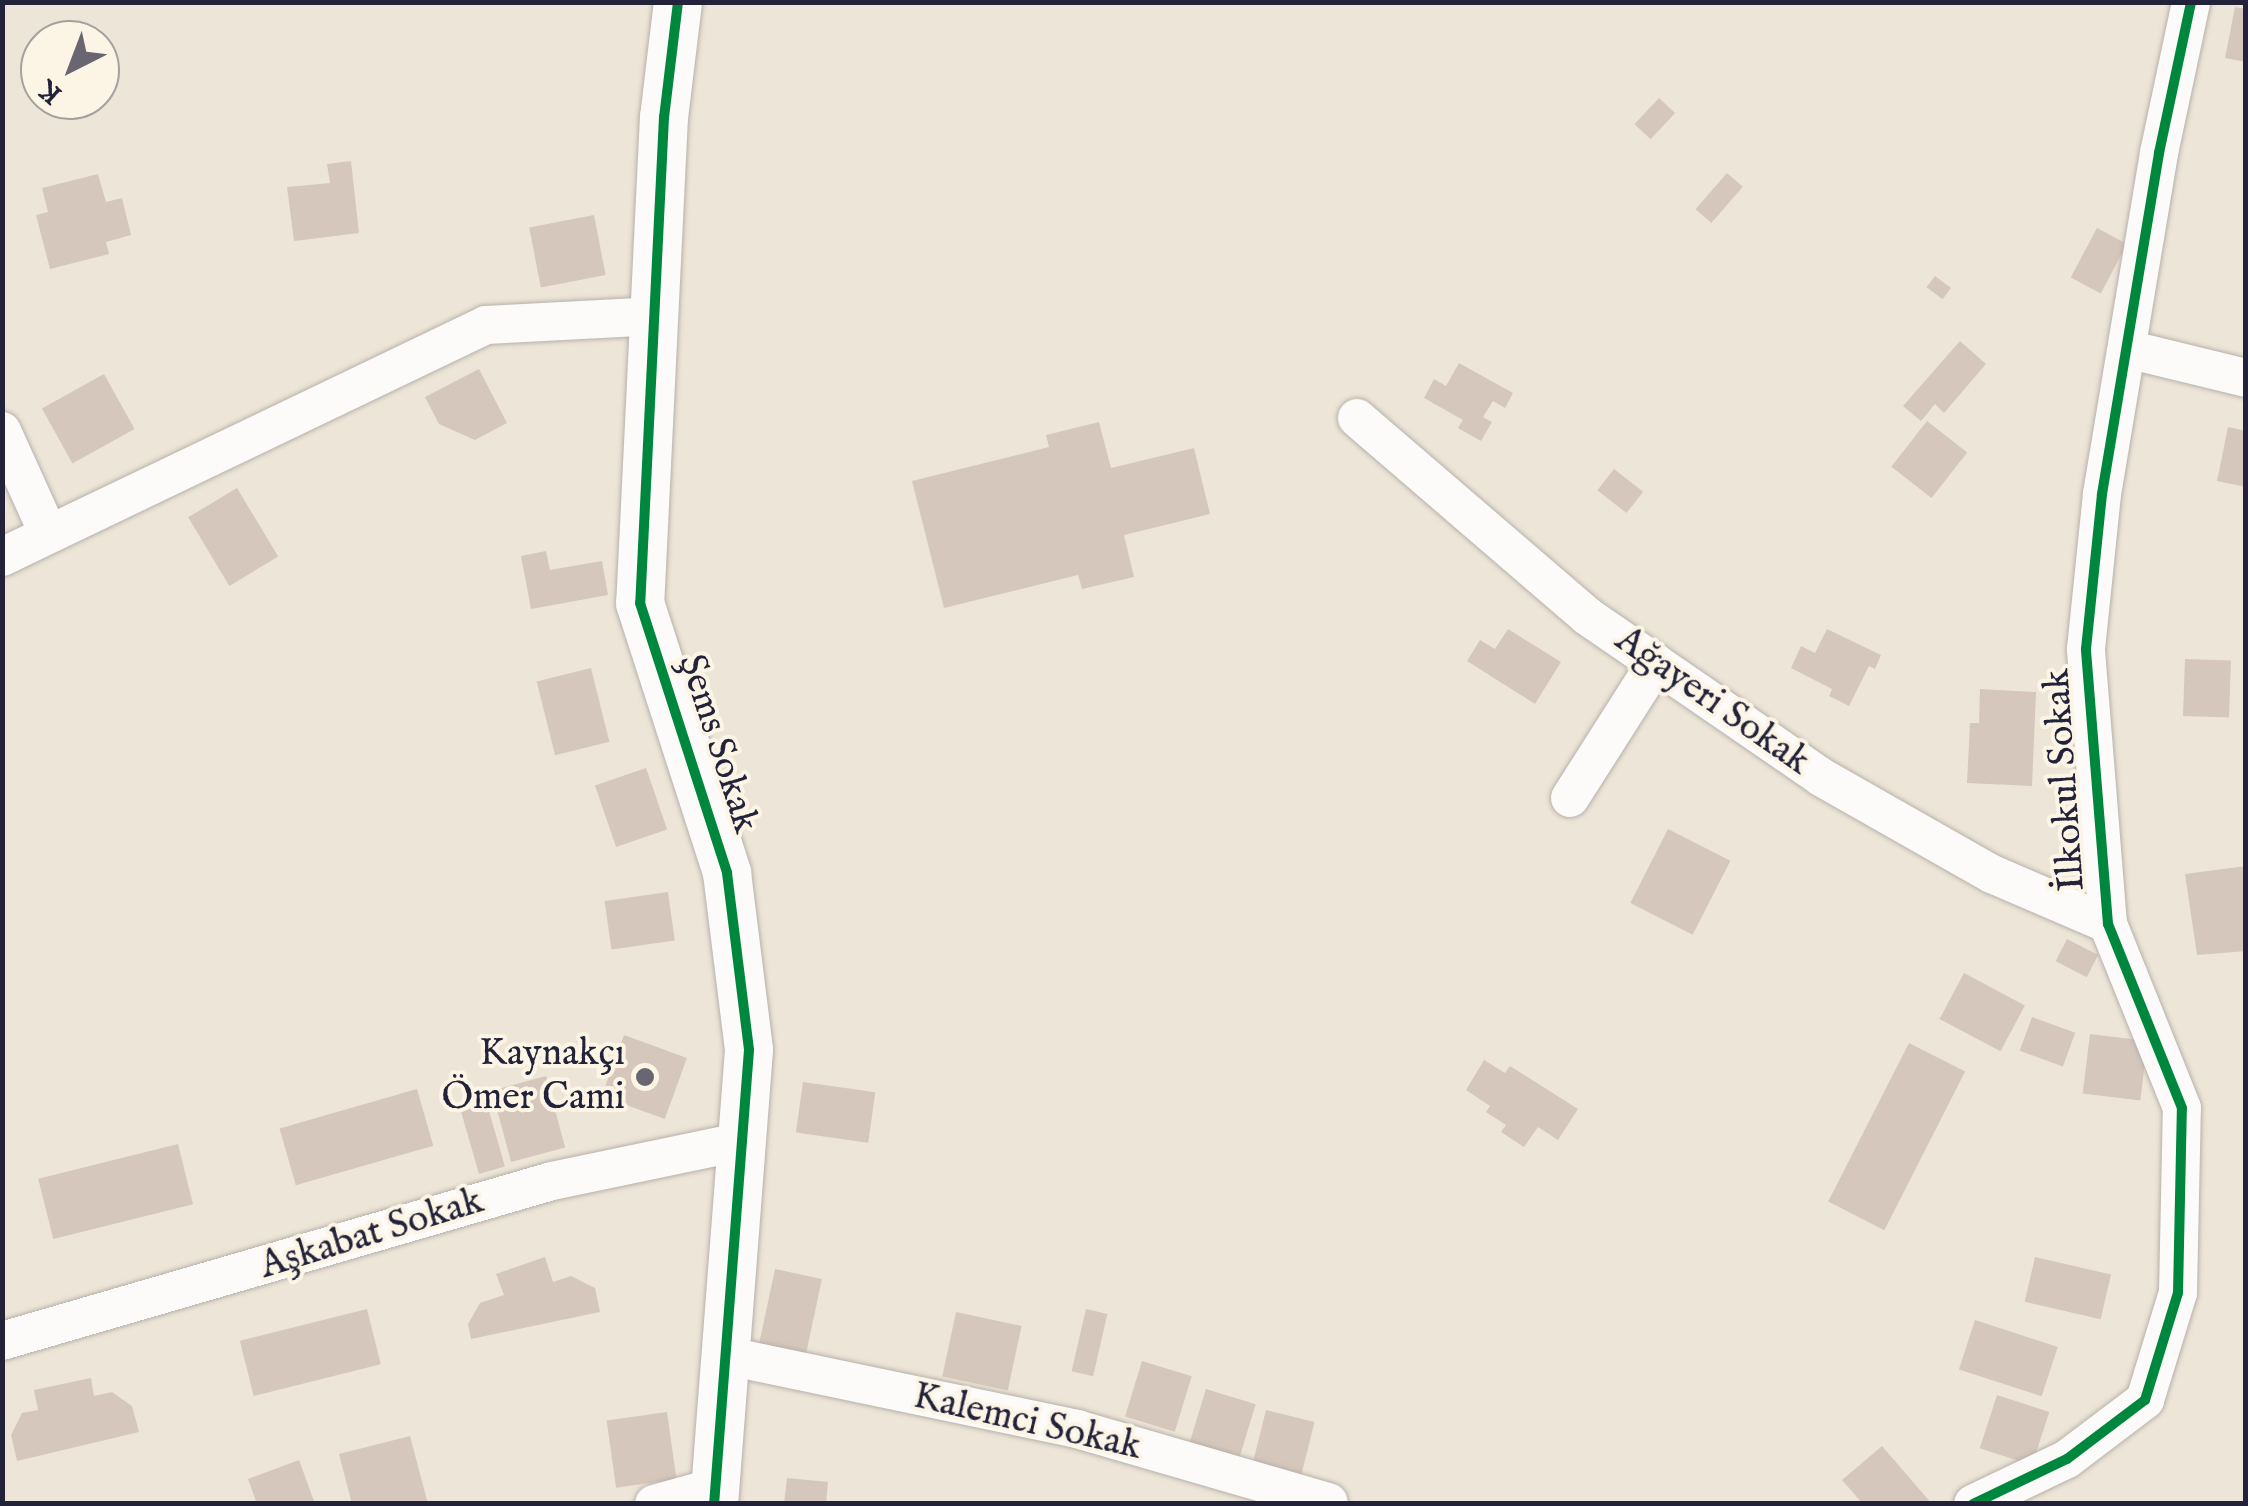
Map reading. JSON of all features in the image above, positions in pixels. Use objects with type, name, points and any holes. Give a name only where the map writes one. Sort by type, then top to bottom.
[{"type":"street","name":"Şems Sokak","points":[[678,2],[664,117],[658,316],[640,603],[727,872],[748,1050],[714,1495]]},
{"type":"street","name":"İlkokul Sokak","points":[[1973,1504],[2066,1459],[2145,1400],[2178,1293],[2182,1108],[2108,924],[2086,649],[2102,494],[2159,153],[2190,2]]},
{"type":"street","points":[[2,557],[486,325],[658,316]]},
{"type":"street","points":[[2126,349],[2246,378]]},
{"type":"street","name":"Ağayeri Sokak","points":[[1357,418],[1588,616],[1821,777],[1992,874],[2108,924]]},
{"type":"street","points":[[2,431],[48,532]]},
{"type":"street","points":[[1570,798],[1656,663]]},
{"type":"street","name":"Aşkabat Sokak","points":[[2,1342],[552,1181],[744,1141]]},
{"type":"street","name":"Kalemci Sokak","points":[[722,1355],[1078,1429],[1329,1502]]},
{"type":"street","points":[[654,1504],[714,1495]]},
{"type":"building","points":[[2235,7],[2246,9],[2246,62],[2225,58]]},
{"type":"building","points":[[1659,98],[1675,113],[1651,139],[1634,124]]},
{"type":"building","points":[[351,161],[359,233],[294,241],[287,187],[330,183],[327,164]]},
{"type":"building","points":[[1727,173],[1743,187],[1711,223],[1696,209]]},
{"type":"building","points":[[98,174],[106,202],[122,198],[131,235],[106,242],[109,254],[50,269],[36,215],[48,212],[42,188]]},
{"type":"building","points":[[594,215],[606,275],[541,287],[529,228]]},
{"type":"building","points":[[2097,228],[2127,244],[2101,293],[2071,277]]},
{"type":"building","points":[[1935,276],[1951,288],[1943,299],[1927,287]]},
{"type":"building","points":[[1960,341],[1986,364],[1944,413],[1935,404],[1921,421],[1903,406]]},
{"type":"building","points":[[1459,363],[1513,393],[1505,408],[1493,401],[1483,417],[1492,422],[1481,441],[1458,428],[1463,420],[1424,398],[1434,379],[1446,386]]},
{"type":"building","points":[[479,369],[507,423],[475,440],[439,424],[425,397]]},
{"type":"building","points":[[104,374],[135,429],[72,464],[42,408]]},
{"type":"building","points":[[1927,421],[1967,452],[1931,498],[1891,467]]},
{"type":"building","points":[[1099,422],[1111,468],[1194,448],[1210,514],[1124,535],[1134,577],[1082,589],[1078,575],[944,608],[912,481],[1049,447],[1046,435]]},
{"type":"building","points":[[2228,427],[2246,431],[2246,487],[2217,481]]},
{"type":"building","points":[[1614,469],[1643,492],[1627,513],[1597,490]]},
{"type":"building","points":[[237,488],[278,557],[229,586],[188,517]]},
{"type":"building","points":[[546,551],[550,570],[602,561],[608,595],[531,609],[521,556]]},
{"type":"building","points":[[1508,629],[1561,662],[1535,704],[1467,661],[1480,640],[1495,649]]},
{"type":"building","points":[[1827,629],[1881,655],[1875,669],[1869,666],[1849,706],[1829,696],[1832,689],[1791,668],[1801,646],[1815,653]]},
{"type":"building","points":[[2185,659],[2231,661],[2229,718],[2183,716]]},
{"type":"building","points":[[591,668],[609,742],[555,755],[537,682]]},
{"type":"building","points":[[1980,689],[2036,692],[2032,786],[1967,783],[1970,723],[1979,723]]},
{"type":"building","points":[[646,768],[667,829],[616,847],[595,786]]},
{"type":"building","points":[[1668,829],[1730,861],[1693,935],[1630,903]]},
{"type":"building","points":[[2246,866],[2246,951],[2197,955],[2185,874]]},
{"type":"building","points":[[668,892],[675,941],[611,949],[605,901]]},
{"type":"building","points":[[2067,939],[2098,955],[2087,977],[2056,961]]},
{"type":"building","points":[[1964,973],[2025,1005],[2001,1051],[1940,1019]]},
{"type":"building","points":[[2032,1017],[2075,1033],[2063,1067],[2020,1051]]},
{"type":"building","points":[[2090,1034],[2148,1041],[2140,1101],[2083,1094]]},
{"type":"building","name":"Kaynakçı Ömer Cami","points":[[624,1035],[687,1058],[665,1119],[602,1096]]},
{"type":"building","points":[[1909,1043],[1965,1072],[1884,1230],[1828,1202]]},
{"type":"building","points":[[1484,1060],[1505,1073],[1510,1066],[1578,1109],[1558,1140],[1538,1127],[1524,1147],[1501,1132],[1506,1125],[1486,1112],[1490,1106],[1466,1090]]},
{"type":"building","points":[[546,1076],[565,1147],[511,1162],[492,1090]]},
{"type":"building","points":[[803,1082],[875,1092],[868,1143],[796,1133]]},
{"type":"building","points":[[417,1089],[433,1146],[296,1185],[280,1128]]},
{"type":"building","points":[[487,1104],[505,1166],[479,1174],[461,1111]]},
{"type":"building","points":[[178,1144],[193,1204],[53,1239],[38,1179]]},
{"type":"building","points":[[545,1257],[553,1282],[571,1276],[595,1288],[600,1312],[471,1339],[468,1324],[480,1303],[504,1295],[496,1274]]},
{"type":"building","points":[[2035,1257],[2111,1275],[2101,1319],[2025,1302]]},
{"type":"building","points":[[775,1269],[822,1279],[806,1353],[759,1343]]},
{"type":"building","points":[[367,1309],[381,1364],[254,1396],[240,1341]]},
{"type":"building","points":[[1086,1309],[1107,1314],[1093,1376],[1072,1371]]},
{"type":"building","points":[[956,1312],[1022,1326],[1008,1390],[942,1377]]},
{"type":"building","points":[[1975,1320],[2058,1347],[2042,1396],[1959,1369]]},
{"type":"building","points":[[1142,1361],[1192,1376],[1175,1432],[1125,1416]]},
{"type":"building","points":[[91,1378],[94,1396],[112,1392],[132,1406],[139,1432],[17,1461],[11,1435],[22,1413],[38,1410],[34,1390]]},
{"type":"building","points":[[1206,1389],[1256,1404],[1239,1458],[1190,1443]]},
{"type":"building","points":[[1997,1395],[2049,1412],[2032,1465],[1980,1448]]},
{"type":"building","points":[[1266,1410],[1315,1422],[1302,1474],[1253,1461]]},
{"type":"building","points":[[667,1412],[676,1479],[616,1488],[607,1420]]},
{"type":"building","points":[[410,1436],[428,1504],[352,1504],[339,1454]]},
{"type":"building","points":[[1882,1446],[1932,1504],[1863,1504],[1842,1480]]},
{"type":"building","points":[[299,1460],[315,1504],[257,1504],[248,1479]]},
{"type":"building","points":[[787,1478],[828,1482],[826,1504],[784,1504]]},
{"type":"cycle path","points":[[678,2],[664,117],[640,603],[727,873],[749,1050],[714,1504]]},
{"type":"cycle path","points":[[1973,1504],[2067,1459],[2145,1400],[2178,1293],[2182,1108],[2108,924],[2086,649],[2102,494],[2159,153],[2191,2]]},
{"type":"place","name":"Kaynakçı Ömer Cami","points":[[645,1077]]}]
